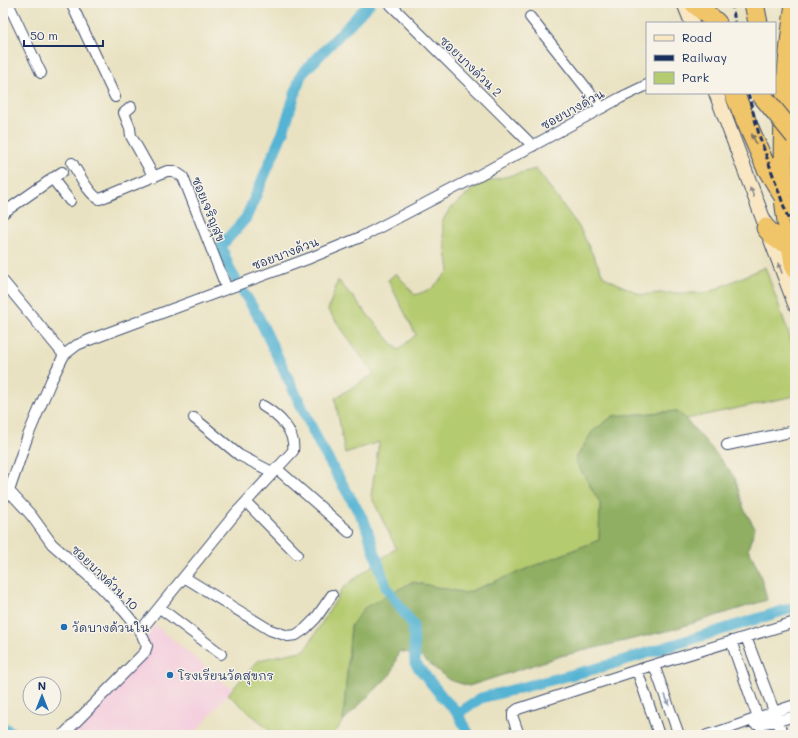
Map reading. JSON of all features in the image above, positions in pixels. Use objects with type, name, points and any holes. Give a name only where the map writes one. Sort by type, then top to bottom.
[{"type":"highway","points":[[688,3],[699,22]]},
{"type":"highway","points":[[694,3],[716,22]]},
{"type":"highway","points":[[711,3],[720,22]]},
{"type":"highway","points":[[754,3],[758,22]]},
{"type":"highway","points":[[794,3],[787,76],[784,198],[793,242],[795,269]]},
{"type":"highway","points":[[734,94],[766,167],[784,198]]},
{"type":"highway","points":[[761,94],[795,136]]},
{"type":"highway","points":[[770,94],[784,179]]},
{"type":"highway","points":[[766,228],[777,240],[793,242]]},
{"type":"main road","points":[[684,3],[692,22]]},
{"type":"main road","points":[[716,94],[795,304]]},
{"type":"street","points":[[8,3],[41,73]]},
{"type":"street","points":[[70,3],[115,98]]},
{"type":"street","name":"ซอยบางด้วน 2","points":[[391,5],[533,146]]},
{"type":"street","points":[[530,17],[602,108]]},
{"type":"street","name":"ซอยบางด้วน","points":[[6,495],[27,438],[51,380],[64,355],[77,345],[310,258],[361,237],[646,86]]},
{"type":"street","points":[[131,107],[124,114],[130,128],[131,136],[154,177]]},
{"type":"street","name":"ซอยเจริญสุข","points":[[72,163],[88,188],[97,198],[100,199],[154,177],[174,171],[182,177],[231,288]]},
{"type":"street","points":[[3,213],[62,172]]},
{"type":"street","points":[[52,178],[70,200]]},
{"type":"street","points":[[3,281],[64,355]]},
{"type":"street","points":[[140,631],[246,502],[293,451],[292,439],[280,419],[274,412],[263,406]]},
{"type":"street","points":[[194,418],[239,455],[274,470],[349,532]]},
{"type":"street","points":[[727,445],[795,431]]},
{"type":"street","name":"ซอยบางด้วน 10","points":[[6,495],[32,515],[52,544],[101,587],[140,631],[147,646],[145,652],[64,734]]},
{"type":"street","points":[[246,502],[297,554]]},
{"type":"street","points":[[184,577],[270,630],[288,636],[296,635],[305,629],[316,618],[332,595]]},
{"type":"street","points":[[160,608],[221,654]]},
{"type":"street","points":[[518,735],[513,713],[518,709],[637,670],[795,622]]},
{"type":"street","points":[[746,637],[783,735]]},
{"type":"street","points":[[731,642],[764,735]]},
{"type":"street","points":[[654,665],[680,735]]},
{"type":"street","points":[[637,670],[659,735]]},
{"type":"street","points":[[760,721],[774,712],[795,705]]},
{"type":"street","points":[[707,735],[760,721],[778,721],[795,716]]},
{"type":"shaded area","name":"โรงเรียนวัดสุขกร","points":[[155,625],[232,689],[193,735],[69,735],[146,655],[146,636]]},
{"type":"green space","points":[[536,169],[579,227],[604,277],[642,295],[658,293],[707,293],[765,267],[795,351],[795,396],[686,419],[678,411],[613,416],[592,432],[575,460],[600,503],[599,540],[466,593],[412,582],[351,626],[343,721],[333,735],[275,735],[228,694],[259,660],[305,650],[344,587],[396,548],[371,496],[379,442],[345,453],[335,398],[374,374],[328,310],[338,280],[398,350],[416,335],[388,280],[396,273],[415,295],[431,289],[449,271],[442,222],[449,210],[480,183]]},
{"type":"green space","points":[[678,411],[709,445],[735,478],[744,509],[755,528],[748,549],[760,574],[767,600],[671,630],[561,656],[469,686],[449,680],[419,655],[399,651],[391,674],[343,721],[351,626],[364,608],[412,582],[466,593],[599,540],[600,503],[575,460],[592,432],[613,416]]},
{"type":"waterway","points":[[370,3],[301,75],[283,132],[246,218],[221,246],[230,270],[258,316],[321,447],[365,523],[386,587],[413,625],[415,663],[444,699],[458,713],[469,735]]},
{"type":"waterway","points":[[458,713],[481,698],[602,667],[795,607]]},
{"type":"waterway","points":[[3,727],[16,735]]},
{"type":"railway","points":[[732,3],[735,22]]},
{"type":"railway","points":[[748,94],[760,138],[795,238]]},
{"type":"place","name":"วัดบางด้วนใน","points":[[64,627]]},
{"type":"place","name":"โรงเรียนวัดสุขกร","points":[[170,675]]}]
